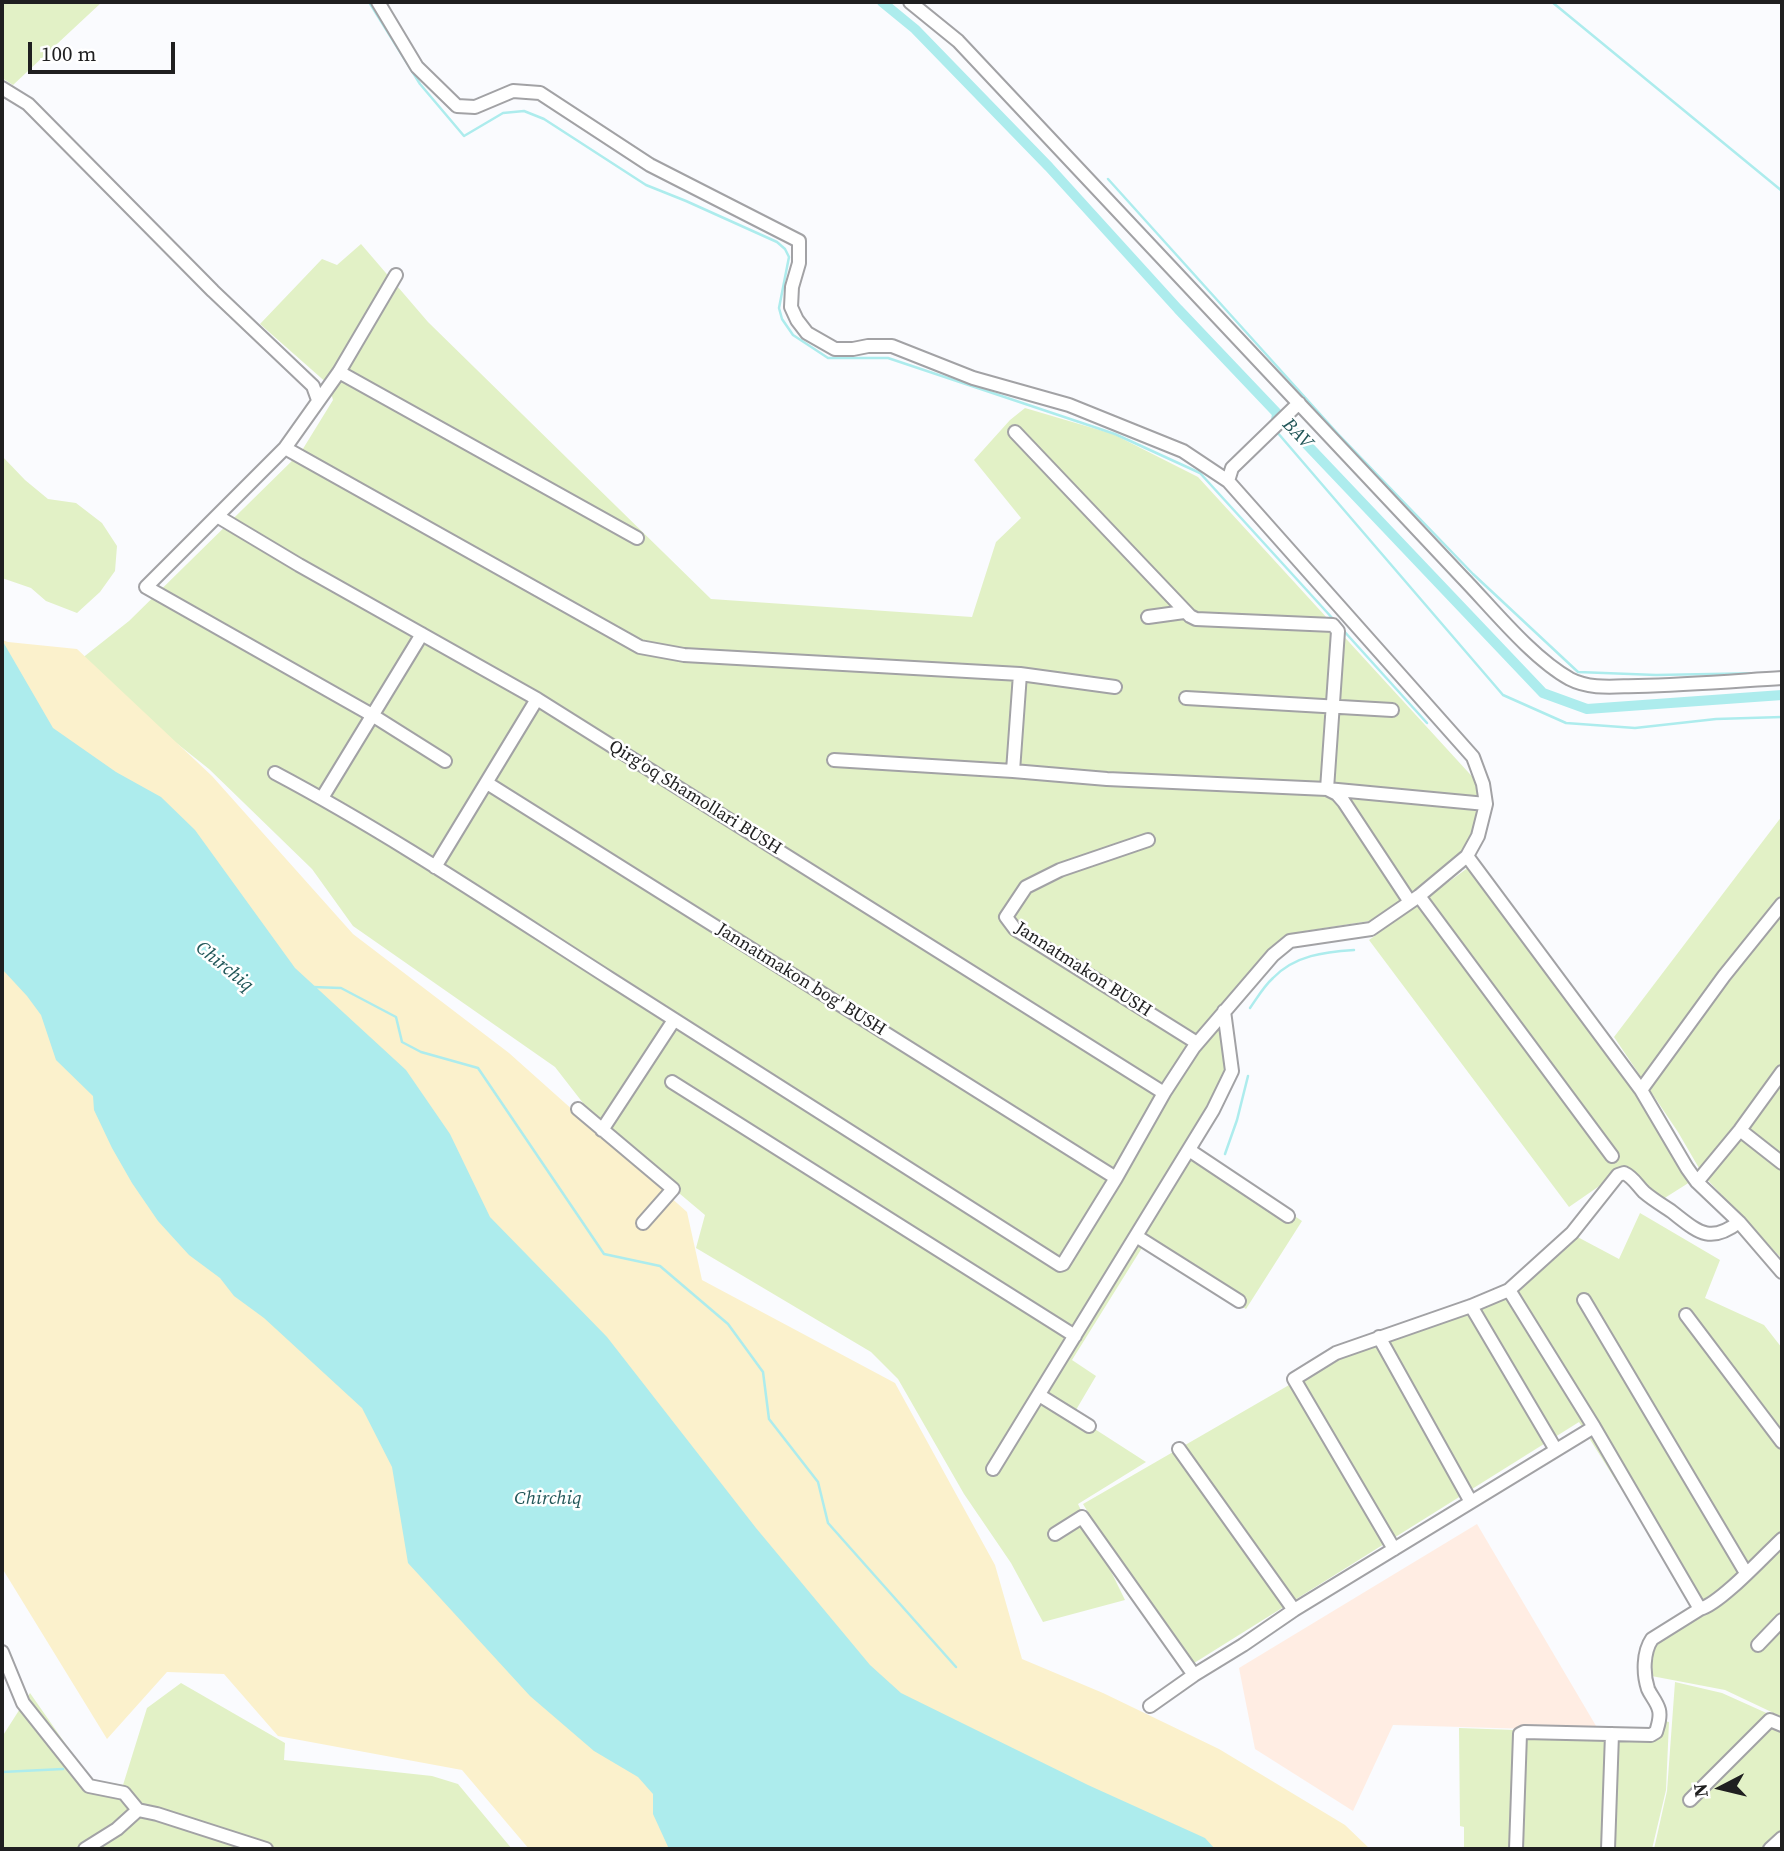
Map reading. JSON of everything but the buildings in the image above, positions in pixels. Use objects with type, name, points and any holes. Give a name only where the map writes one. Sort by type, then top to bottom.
[{"type":"street","points":[[275,772],[425,859],[1060,1265],[1197,1043],[1273,955],[1290,941],[1371,929],[1415,899],[1467,856],[1478,836],[1486,804],[1483,784],[1473,757],[1228,481],[1183,451],[1069,405],[973,377],[892,346],[835,349],[807,333],[791,307],[792,287],[799,263],[799,241],[650,165],[540,93],[513,91],[475,107],[457,106],[417,67],[378,2]]},
{"type":"street","points":[[910,2],[958,41],[1295,407],[1528,646],[1555,670],[1590,686],[1679,685],[1782,678]]},
{"type":"street","points":[[2,88],[28,104],[232,309],[313,386],[318,400]]},
{"type":"street","points":[[396,275],[340,372],[285,449],[146,587],[372,715],[445,761]]},
{"type":"street","points":[[340,372],[637,538]]},
{"type":"street","points":[[1228,481],[1233,468],[1295,407]]},
{"type":"street","points":[[1015,432],[1184,612],[1196,619],[1333,625],[1346,614]]},
{"type":"street","points":[[285,449],[640,647],[684,656],[1020,674],[1115,687]]},
{"type":"street","name":"Qirg'oq Shamollari BUSH","points":[[217,516],[537,699],[1164,1093]]},
{"type":"street","points":[[1148,617],[1184,612]]},
{"type":"street","points":[[1326,789],[1338,631],[1333,625]]},
{"type":"street","points":[[322,798],[422,634]]},
{"type":"street","points":[[1013,771],[1020,674]]},
{"type":"street","points":[[1186,698],[1392,710]]},
{"type":"street","points":[[435,867],[537,699]]},
{"type":"street","points":[[834,760],[1107,779],[1326,789],[1486,804]]},
{"type":"street","name":"Jannatmakon bog' BUSH","points":[[486,783],[1116,1178]]},
{"type":"street","points":[[1326,789],[1337,794],[1612,1156]]},
{"type":"street","name":"Jannatmakon BUSH","points":[[1148,840],[1060,870],[1026,887],[1006,917],[1015,929],[1197,1043]]},
{"type":"street","points":[[1467,856],[1641,1090],[1697,1182],[1739,1222],[1782,1272]]},
{"type":"street","points":[[1641,1090],[1724,976],[1782,904]]},
{"type":"street","points":[[993,1469],[1213,1110],[1232,1071],[1224,1011]]},
{"type":"street","points":[[602,1130],[674,1020]]},
{"type":"street","points":[[1697,1182],[1740,1130],[1782,1072]]},
{"type":"street","points":[[672,1083],[1075,1336]]},
{"type":"street","points":[[578,1109],[673,1189],[643,1223]]},
{"type":"street","points":[[1740,1130],[1782,1163]]},
{"type":"street","points":[[1189,1150],[1288,1216]]},
{"type":"street","points":[[1394,1549],[1294,1379],[1336,1353],[1509,1290],[1572,1233],[1618,1175],[1629,1174],[1645,1192],[1697,1231],[1712,1234],[1726,1231],[1739,1222]]},
{"type":"street","points":[[1136,1236],[1239,1301]]},
{"type":"street","points":[[1509,1290],[1594,1427],[1700,1609]]},
{"type":"street","points":[[1584,1300],[1746,1573]]},
{"type":"street","points":[[1471,1306],[1556,1450]]},
{"type":"street","points":[[1686,1315],[1782,1442]]},
{"type":"street","points":[[1379,1337],[1471,1502]]},
{"type":"street","points":[[1039,1395],[1089,1426]]},
{"type":"street","points":[[1150,1706],[1294,1610],[1594,1427]]},
{"type":"street","points":[[1179,1449],[1294,1610]]},
{"type":"street","points":[[1055,1534],[1082,1517],[1194,1675]]},
{"type":"street","points":[[1516,1849],[1520,1734],[1651,1735],[1656,1732],[1660,1720],[1659,1708],[1646,1680],[1648,1645],[1652,1639],[1700,1609],[1708,1607],[1782,1539]]},
{"type":"street","points":[[1758,1645],[1782,1620]]},
{"type":"street","points":[[2,1652],[23,1703],[89,1786],[124,1793],[138,1810],[266,1849]]},
{"type":"street","points":[[1690,1800],[1770,1720],[1782,1726]]},
{"type":"street","points":[[1608,1849],[1612,1734]]},
{"type":"street","points":[[85,1849],[117,1829],[138,1810]]},
{"type":"shaded area","points":[[1477,1524],[1599,1731],[1393,1725],[1353,1811],[1255,1749],[1239,1668]]},
{"type":"green space","points":[[2,2],[102,2],[13,85],[2,78]]},
{"type":"green space","points":[[361,244],[428,322],[711,599],[972,617],[996,542],[1021,518],[974,460],[1010,420],[1025,408],[1113,434],[1198,477],[1479,784],[1481,807],[1472,837],[1457,861],[1376,920],[1287,936],[1264,955],[1225,1013],[1230,1070],[1193,1147],[1302,1221],[1246,1309],[1145,1243],[1072,1360],[1096,1376],[1073,1415],[1146,1462],[1078,1504],[1125,1600],[1043,1622],[1011,1563],[964,1494],[898,1379],[871,1352],[696,1248],[705,1215],[604,1130],[555,1067],[353,926],[312,869],[209,769],[76,663],[129,621],[301,452],[333,400],[329,385],[260,324],[322,259],[337,265]]},
{"type":"green space","points":[[2,456],[48,499],[76,503],[102,523],[117,546],[115,571],[100,592],[77,613],[46,601],[31,588],[2,578]]},
{"type":"green space","points":[[1782,816],[1782,1259],[1703,1175],[1678,1132],[1614,1037]]},
{"type":"green space","points":[[1469,867],[1644,1102],[1690,1182],[1652,1206],[1621,1171],[1569,1207],[1369,940]]},
{"type":"green space","points":[[1640,1213],[1720,1260],[1705,1298],[1764,1325],[1782,1348],[1782,1717],[1725,1690],[1641,1674],[1641,1644],[1698,1611],[1579,1422],[1183,1670],[1083,1504],[1374,1336],[1504,1292],[1570,1233],[1619,1259]]},
{"type":"green space","points":[[1675,1682],[1722,1693],[1782,1720],[1782,1849],[1654,1849],[1667,1791]]},
{"type":"green space","points":[[181,1683],[285,1743],[284,1760],[432,1776],[458,1784],[512,1849],[2,1849],[2,1737],[30,1693],[90,1779],[123,1785],[147,1708]]},
{"type":"green space","points":[[1660,1720],[1669,1722],[1666,1790],[1652,1849],[1464,1849],[1464,1827],[1460,1826],[1459,1728],[1655,1735]]},
{"type":"sand","points":[[2,640],[77,649],[212,776],[353,934],[509,1053],[687,1212],[702,1280],[895,1383],[995,1565],[1022,1659],[1103,1693],[1219,1749],[1345,1825],[1370,1849],[529,1849],[462,1770],[278,1736],[224,1674],[167,1672],[107,1739],[2,1568]]},
{"type":"water","name":"Chirchiq","points":[[2,640],[53,728],[116,772],[161,797],[195,830],[295,968],[406,1070],[450,1134],[490,1217],[607,1337],[756,1528],[870,1665],[901,1693],[1088,1785],[1205,1838],[1215,1849],[669,1849],[653,1814],[653,1794],[638,1777],[594,1751],[530,1696],[408,1563],[392,1467],[362,1408],[264,1318],[234,1296],[220,1278],[189,1255],[158,1221],[112,1148],[94,1110],[93,1096],[56,1060],[41,1015],[2,969]]},
{"type":"waterway","points":[[369,2],[420,84],[464,136],[503,113],[524,111],[544,119],[646,185],[777,242],[789,257],[779,308],[782,319],[793,335],[828,358],[888,358],[1115,434],[1200,473],[1334,620]]},
{"type":"waterway","name":"BAV","points":[[882,2],[915,29],[1049,167],[1178,309],[1543,693],[1587,709],[1782,695]]},
{"type":"waterway","points":[[1552,2],[1782,191]]},
{"type":"waterway","points":[[1108,179],[1338,434],[1473,574],[1578,672],[1656,675],[1765,673]]},
{"type":"waterway","points":[[1272,421],[1274,410]]},
{"type":"waterway","points":[[1277,432],[1503,695],[1566,723],[1635,728],[1716,719],[1782,717]]},
{"type":"waterway","points":[[1343,630],[1427,723]]},
{"type":"waterway","points":[[1250,1008],[1270,981],[1291,964],[1321,954],[1354,950]]},
{"type":"waterway","points":[[312,987],[341,988],[396,1017],[402,1042],[421,1052],[478,1068],[604,1254],[660,1266],[728,1324],[763,1372],[769,1419],[818,1482],[828,1523],[956,1667]]},
{"type":"waterway","points":[[1225,1154],[1248,1076]]},
{"type":"waterway","points":[[2,1772],[63,1769]]}]
